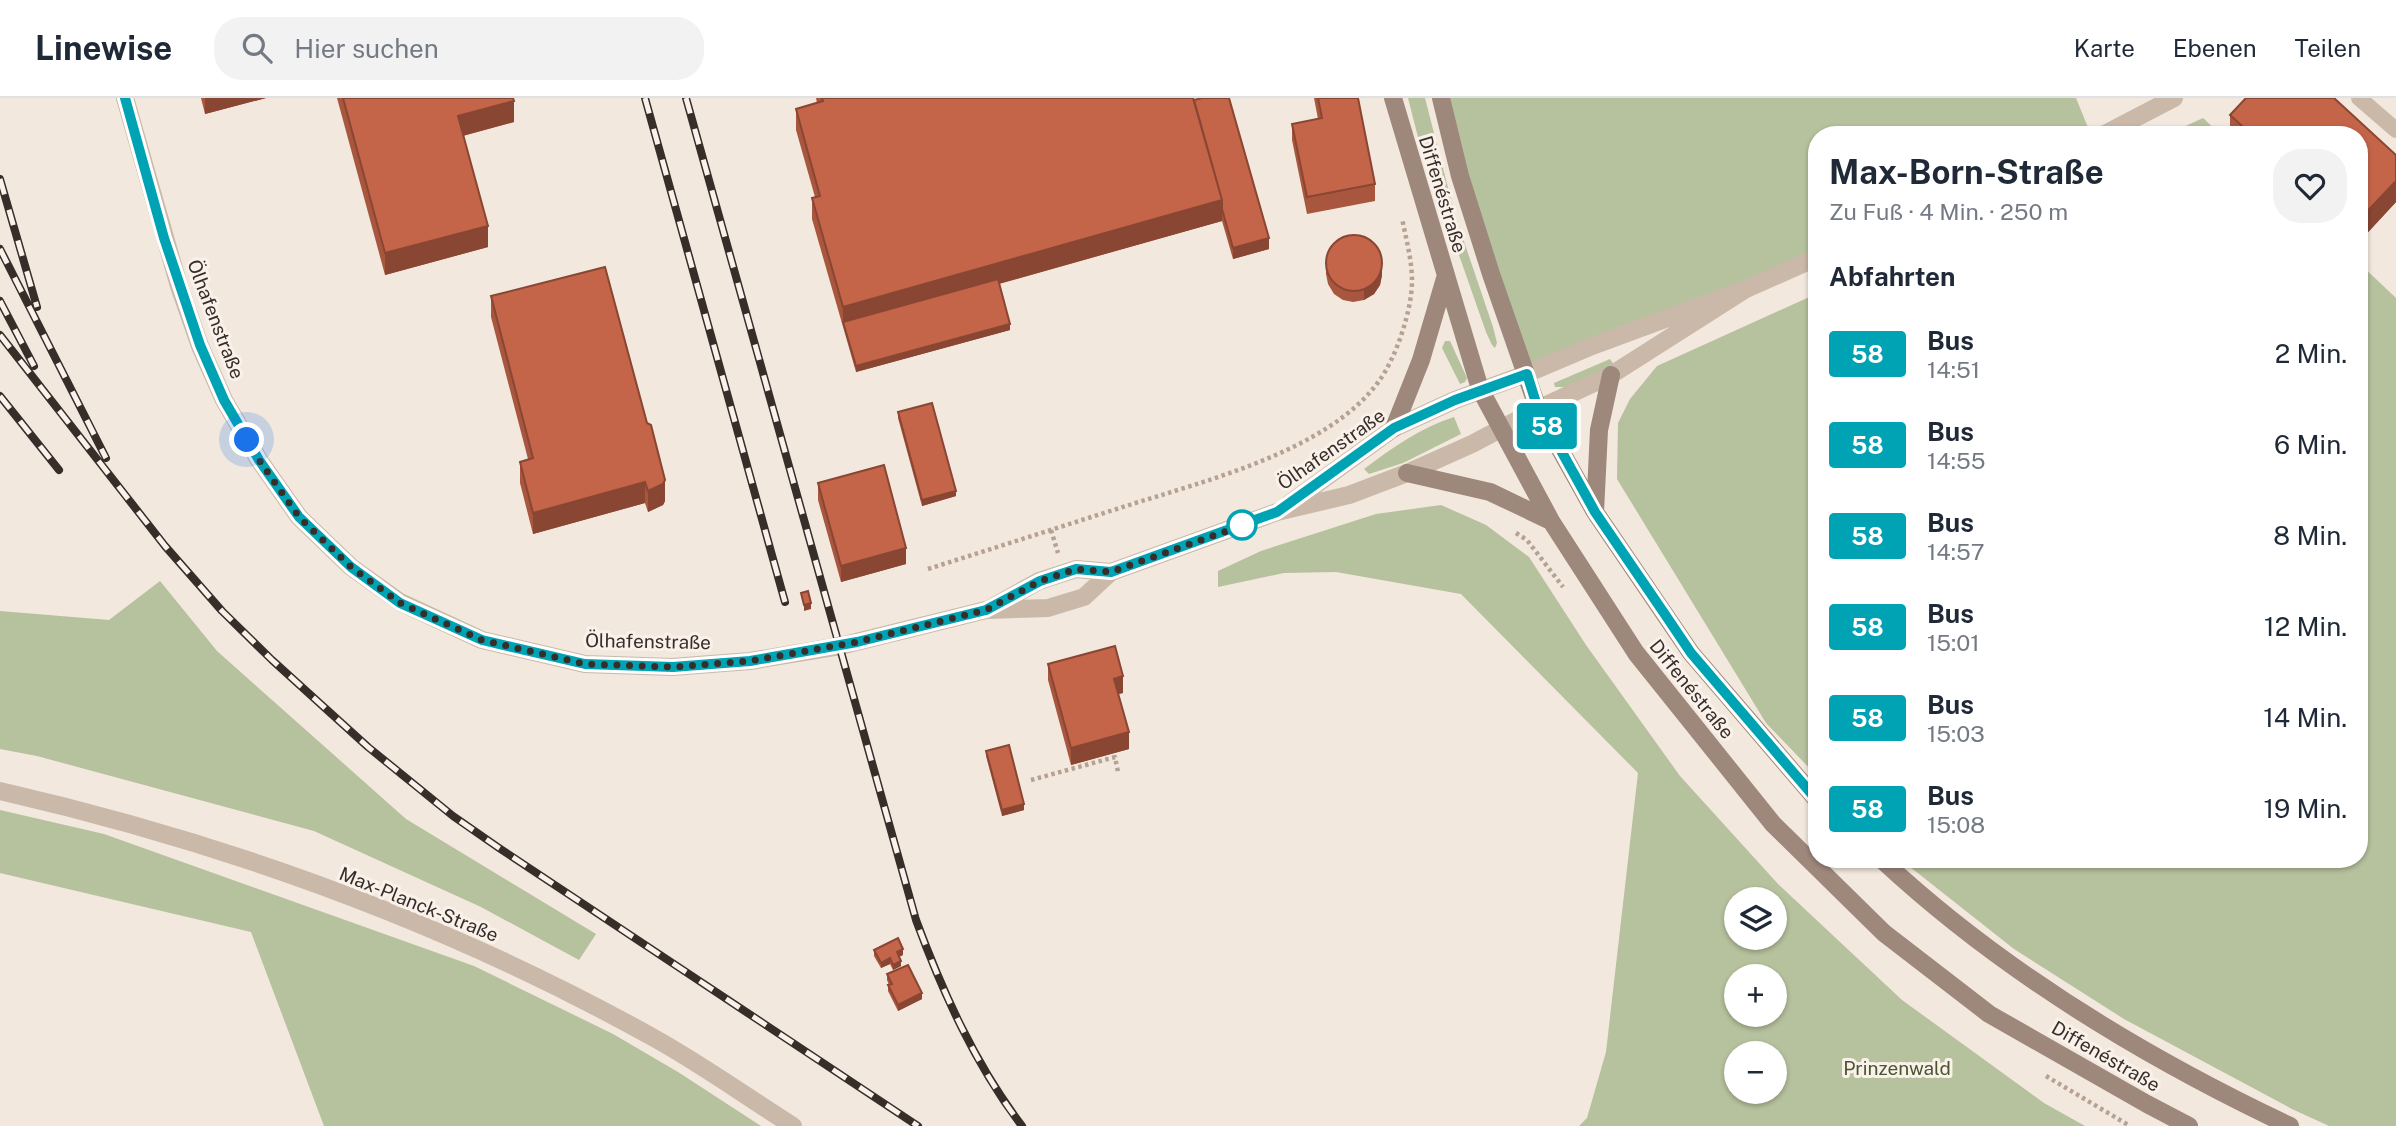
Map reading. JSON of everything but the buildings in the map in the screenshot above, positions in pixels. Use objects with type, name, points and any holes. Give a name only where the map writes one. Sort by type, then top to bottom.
[{"type":"main road","name":"Diffenéstraße","points":[[1392,98],[1480,389],[1500,430],[1550,521],[1636,653],[1773,824],[1808,858]]},
{"type":"main road","name":"Diffenéstraße","points":[[1441,98],[1460,176],[1538,409],[1595,512],[1691,653],[1808,790]]},
{"type":"main road","points":[[1394,428],[1421,360],[1446,275]]},
{"type":"main road","points":[[1595,512],[1599,430],[1611,375]]},
{"type":"main road","points":[[1407,473],[1490,492],[1550,521]]},
{"type":"main road","name":"Diffenéstraße","points":[[1818,868],[1884,933],[1989,1014],[2189,1126]]},
{"type":"main road","name":"Diffenéstraße","points":[[1891,868],[1930,905],[2068,1004],[2229,1097],[2290,1126]]},
{"type":"street","name":"Ölhafenstraße","points":[[125,98],[179,286],[200,345],[224,400],[259,460],[299,517],[351,567],[400,603],[482,640],[585,664],[673,667],[750,661],[840,646],[986,610],[1048,608],[1084,597],[1111,572],[1277,512],[1349,495],[1407,473],[1500,430],[1611,375],[1746,289]]},
{"type":"street","points":[[2120,126],[2174,98]]},
{"type":"street","points":[[1746,289],[1808,262]]},
{"type":"street","name":"Ölhafenstraße","points":[[1277,512],[1394,428],[1480,389],[1527,374],[1592,345],[1746,289]]},
{"type":"street","name":"Ölhafenstraße","points":[[986,610],[1040,581],[1076,569],[1111,572]]},
{"type":"street","name":"Max-Planck-Straße","points":[[0,792],[84,811],[242,858],[388,912],[523,970],[655,1038],[793,1126]]},
{"type":"lane","points":[[2360,98],[2396,130]]},
{"type":"path","points":[[928,569],[1239,470],[1306,441],[1355,408],[1380,381],[1395,351],[1405,319],[1412,283],[1409,251],[1400,213]]},
{"type":"path","points":[[1031,780],[1115,757],[1118,772]]},
{"type":"green space","points":[[1408,98],[1425,98],[1455,215],[1493,327],[1497,343],[1495,348],[1486,332],[1419,141]]},
{"type":"green space","points":[[1441,98],[2076,98],[2087,126],[1808,126],[1808,261],[1526,374]]},
{"type":"green space","points":[[2203,118],[2211,126],[2186,126]]},
{"type":"green space","points":[[2368,272],[2396,298],[2396,1126],[2329,1126],[2292,1109],[2124,1019],[2014,949],[1911,868],[2368,868]]},
{"type":"green space","points":[[1808,298],[1808,767],[1766,723],[1617,479],[1618,423],[1630,399],[1657,366]]},
{"type":"green space","points":[[1445,341],[1450,341],[1467,378],[1465,382],[1460,384],[1442,348]]},
{"type":"green space","points":[[1610,359],[1614,365],[1572,387],[1555,387],[1554,383]]},
{"type":"green space","points":[[1454,417],[1461,434],[1403,463],[1369,474],[1364,469],[1418,433]]},
{"type":"green space","name":"Prinzenwald","points":[[1441,505],[1486,525],[1529,557],[1586,645],[1680,776],[1781,887],[1724,887],[1724,950],[1787,950],[1787,892],[1902,1000],[2044,1103],[2085,1126],[1579,1126],[1587,1118],[1606,1052],[1638,773],[1461,594],[1336,572],[1284,573],[1218,587],[1218,571],[1261,551],[1376,514]]},
{"type":"green space","points":[[160,581],[217,651],[406,819],[596,934],[579,960],[481,907],[314,831],[37,756],[0,749],[0,611],[109,620]]},
{"type":"green space","points":[[0,810],[104,834],[474,966],[613,1034],[761,1126],[324,1126],[251,932],[0,873]]},
{"type":"railway","points":[[645,98],[785,602]]},
{"type":"railway","points":[[686,98],[916,920],[937,974],[975,1053],[1022,1126]]},
{"type":"railway","points":[[0,179],[37,307]]},
{"type":"railway","points":[[0,249],[106,458]]},
{"type":"railway","points":[[0,301],[34,366]]},
{"type":"railway","points":[[0,335],[165,546],[222,611],[368,747],[453,816],[499,848],[918,1126]]},
{"type":"railway","points":[[0,396],[59,470]]},
{"type":"bus line","name":"58","points":[[125,98],[164,238],[200,345],[224,400],[259,460],[299,517],[351,567],[400,603],[482,640],[585,664],[673,667],[750,661],[840,646],[986,610],[1040,581],[1076,569],[1111,572],[1277,512],[1394,428],[1480,389],[1527,374],[1538,409],[1595,512],[1691,653],[1808,792]]},
{"type":"route","points":[[247,440],[299,517],[351,567],[400,603],[482,640],[585,664],[673,667],[750,661],[857,642],[986,610],[1040,581],[1076,569],[1111,572],[1252,522],[1242,525]]}]
